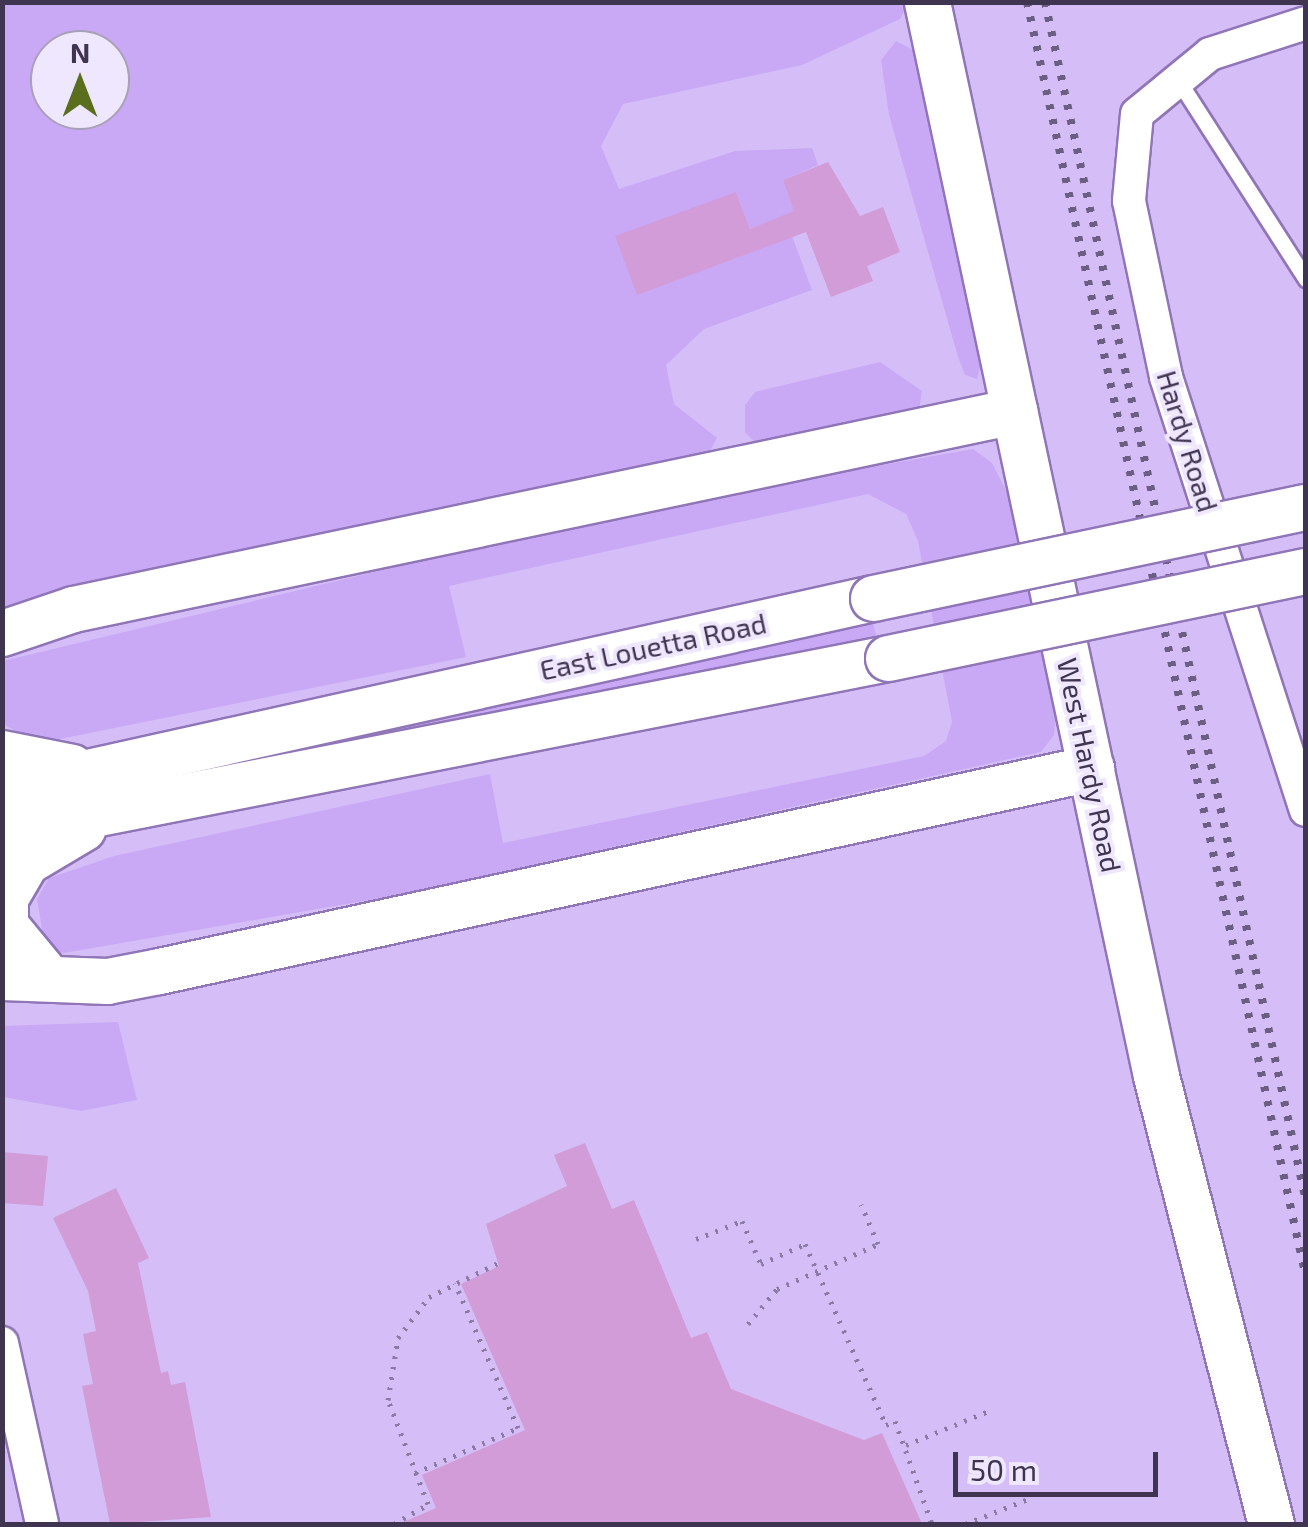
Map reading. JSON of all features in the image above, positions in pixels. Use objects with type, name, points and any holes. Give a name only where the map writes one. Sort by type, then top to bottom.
[{"type":"main road","name":"West Hardy Road","points":[[926,2],[1156,1076],[1271,1524]]},
{"type":"main road","points":[[2,633],[72,609],[1014,411]]},
{"type":"main road","name":"East Louetta Road","points":[[2,832],[106,790],[873,598],[1306,507]]},
{"type":"main road","name":"East Louetta Road","points":[[2,791],[106,790],[888,658],[1306,571]]},
{"type":"main road","points":[[2,753],[106,790],[26,862],[5,898],[4,925],[48,976]]},
{"type":"main road","points":[[2,977],[106,981],[159,971],[1091,768]]},
{"type":"street","name":"Hardy Road","points":[[1306,24],[1210,54],[1137,114],[1129,202],[1166,378],[1306,810]]},
{"type":"street","points":[[2,1344],[42,1524]]},
{"type":"lane","points":[[1178,80],[1306,279]]},
{"type":"path","points":[[748,1324],[766,1296],[878,1244],[861,1204]]},
{"type":"path","points":[[696,1239],[742,1221],[760,1264],[805,1244],[886,1425],[896,1421],[932,1524]]},
{"type":"path","points":[[394,1524],[428,1504],[388,1400],[390,1359],[410,1317],[455,1283],[498,1263]]},
{"type":"path","points":[[415,1473],[518,1428],[455,1283]]},
{"type":"path","points":[[906,1445],[991,1410]]},
{"type":"path","points":[[966,1524],[1028,1499]]},
{"type":"shaded area","points":[[3,3],[908,3],[900,19],[802,65],[623,104],[601,146],[619,189],[735,151],[812,148],[818,165],[783,180],[803,209],[750,229],[736,192],[637,294],[791,233],[812,290],[704,329],[666,365],[674,404],[717,438],[704,462],[3,608]]},
{"type":"shaded area","points":[[896,41],[921,54],[982,360],[977,379],[965,375],[958,357],[889,115],[881,60]]},
{"type":"shaded area","points":[[880,362],[922,391],[918,417],[758,446],[745,432],[745,405],[755,392]]},
{"type":"shaded area","points":[[973,449],[992,463],[1010,498],[1056,712],[1054,735],[1041,752],[387,897],[64,953],[45,947],[37,899],[49,878],[114,856],[490,774],[503,843],[924,756],[946,741],[952,722],[918,541],[906,514],[868,494],[449,586],[466,657],[60,739],[29,738],[3,724],[3,661],[650,506]]},
{"type":"shaded area","points":[[871,616],[879,646],[2,809]]},
{"type":"shaded area","points":[[118,1022],[137,1100],[81,1111],[3,1097],[3,1026]]},
{"type":"building","points":[[828,162],[860,216],[883,207],[900,252],[867,266],[873,281],[831,297],[806,232],[637,295],[615,236],[736,192],[750,229],[794,211],[783,180]]},
{"type":"building","points":[[585,1143],[612,1209],[634,1200],[691,1338],[707,1332],[731,1389],[864,1440],[882,1433],[922,1524],[399,1524],[436,1508],[422,1475],[525,1430],[461,1284],[499,1266],[486,1224],[567,1186],[554,1155]]},
{"type":"building","points":[[2,1152],[48,1156],[43,1206],[2,1203]]},
{"type":"building","points":[[116,1188],[149,1258],[138,1263],[161,1373],[168,1371],[171,1385],[185,1382],[211,1517],[110,1524],[82,1386],[93,1384],[83,1334],[96,1331],[88,1291],[53,1218]]},
{"type":"railway","points":[[1027,2],[1306,1277]]},
{"type":"railway","points":[[1045,2],[1306,1201]]}]
